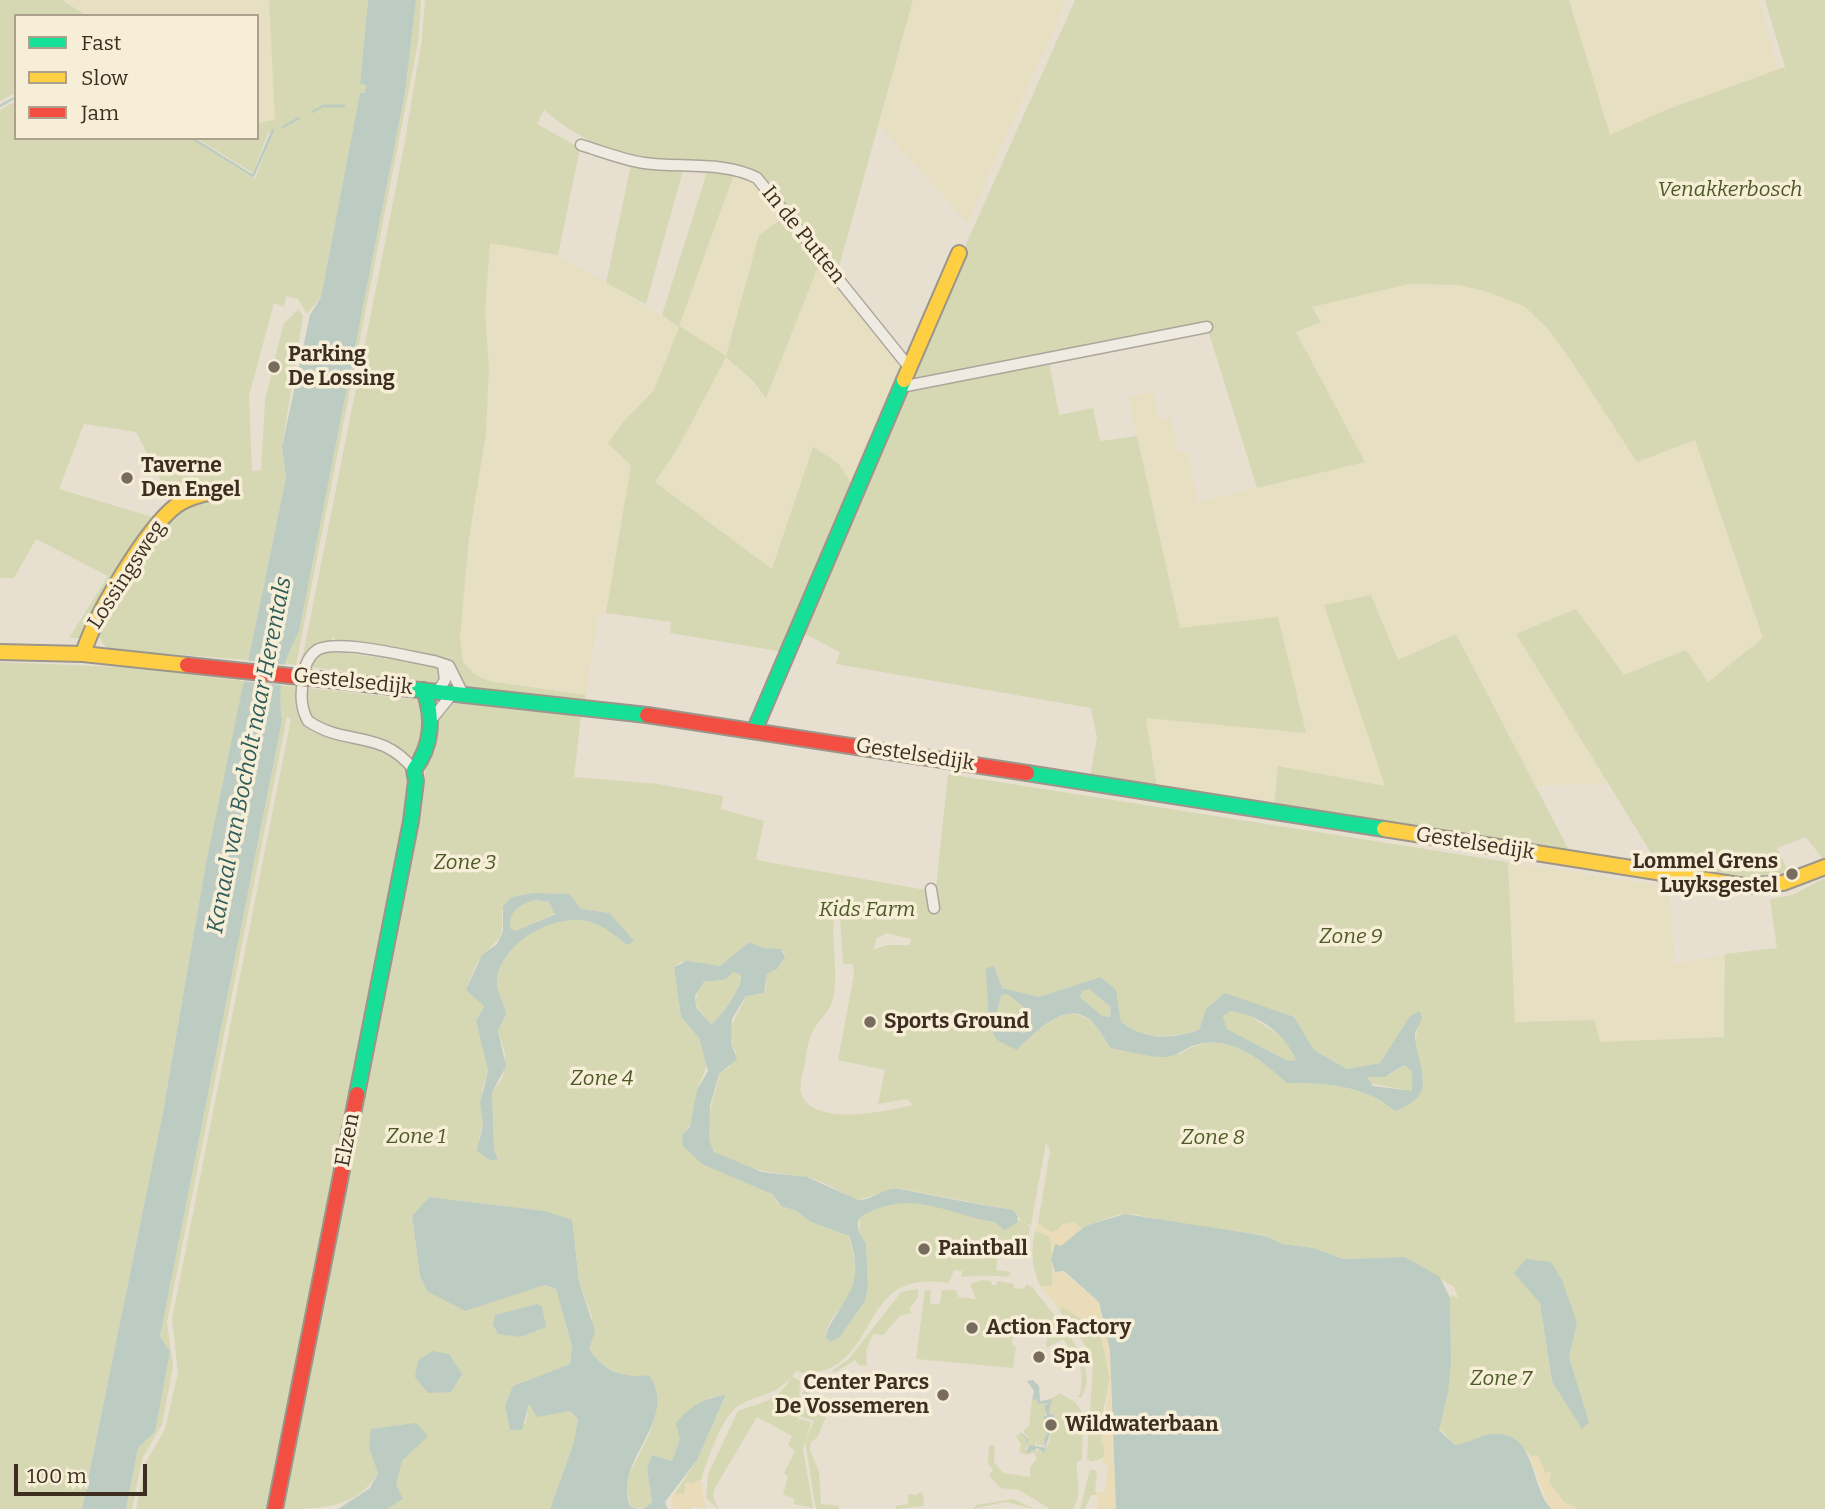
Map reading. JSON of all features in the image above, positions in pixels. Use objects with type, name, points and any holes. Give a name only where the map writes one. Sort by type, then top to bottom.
[{"type":"main road","points":[[755,729],[959,253]]},
{"type":"main road","name":"Lossingsweg","points":[[83,654],[88,634],[135,557],[170,511],[178,503],[223,490]]},
{"type":"main road","name":"Gestelsedijk","points":[[0,652],[83,654],[445,692],[755,729],[1745,886],[1783,883],[1824,867]]},
{"type":"main road","name":"Elzen","points":[[275,1509],[413,813],[414,770],[422,761],[431,720],[430,706],[445,692]]},
{"type":"street","name":"In de Putten","points":[[581,145],[643,163],[734,171],[757,178],[909,367]]},
{"type":"street","points":[[901,387],[1207,327]]},
{"type":"street","points":[[414,770],[386,745],[329,732],[308,721],[301,702],[304,667],[315,651],[334,645],[443,664]]},
{"type":"street","name":"Elzen","points":[[443,664],[445,692]]},
{"type":"street","name":"Elzen","points":[[431,720],[453,674],[443,664]]},
{"type":"street","points":[[931,889],[934,908]]},
{"type":"shaded area","points":[[62,0],[269,0],[275,120],[259,123],[259,14],[84,14]]},
{"type":"shaded area","points":[[913,0],[1067,0],[967,223],[879,125]]},
{"type":"shaded area","points":[[1569,0],[1759,0],[1782,84],[1609,135]]},
{"type":"shaded area","points":[[734,174],[755,181],[783,218],[726,356],[766,398],[820,262],[902,366],[903,372],[855,489],[813,448],[773,569],[655,482],[678,448],[699,406],[679,327],[654,390],[624,421],[631,465],[606,613],[598,617],[586,695],[489,681],[474,674],[463,662],[460,638],[469,538],[486,434],[489,367],[485,311],[490,242],[558,255],[679,326]]},
{"type":"shaded area","points":[[1409,284],[1458,285],[1488,292],[1525,306],[1548,329],[1572,362],[1695,440],[1763,639],[1707,682],[1686,650],[1624,676],[1576,610],[1517,634],[1607,783],[1536,786],[1456,634],[1398,660],[1371,595],[1325,605],[1386,787],[1278,766],[1274,807],[1157,788],[1146,718],[1306,732],[1220,625],[1180,629],[1128,397],[1153,392],[1158,419],[1171,418],[1179,453],[1188,452],[1198,502],[1364,462],[1296,331],[1311,307]]},
{"type":"shaded area","points":[[1508,862],[1669,887],[1675,964],[1725,954],[1725,1037],[1600,1042],[1595,1020],[1515,1022]]},
{"type":"green space","points":[[0,0],[62,0],[84,14],[14,14],[14,94],[0,101]]},
{"type":"green space","points":[[269,0],[368,0],[360,84],[366,85],[365,93],[360,93],[321,297],[307,314],[298,299],[286,296],[284,307],[274,303],[249,396],[252,471],[261,470],[265,400],[284,323],[299,309],[303,316],[282,447],[286,478],[248,660],[108,649],[103,643],[100,638],[100,624],[172,502],[136,432],[84,424],[59,489],[159,519],[116,579],[80,638],[69,638],[108,576],[36,539],[14,578],[0,578],[0,110],[14,102],[14,140],[193,140],[255,179],[272,132],[268,133],[253,173],[199,140],[259,140],[259,123],[275,120]]},
{"type":"green space","points":[[416,0],[421,0],[418,43],[296,665],[284,663],[299,632],[405,93]]},
{"type":"green space","points":[[425,0],[913,0],[837,274],[760,174],[748,168],[666,160],[616,150],[568,128],[544,110],[537,124],[580,148],[558,255],[490,243],[485,311],[489,367],[486,434],[469,538],[460,638],[463,662],[474,674],[489,681],[586,695],[585,701],[469,689],[444,659],[337,643],[334,637],[301,665],[403,152],[422,39]]},
{"type":"green space","name":"Venakkerbosch","points":[[1075,0],[1569,0],[1610,135],[1666,110],[1785,67],[1765,0],[1825,0],[1825,862],[1806,837],[1777,848],[1790,875],[1746,881],[1661,869],[1516,634],[1576,609],[1624,675],[1686,650],[1708,682],[1763,638],[1695,440],[1637,462],[1572,362],[1548,329],[1524,306],[1488,292],[1458,285],[1409,284],[1312,307],[1321,322],[1296,332],[1365,462],[1257,488],[1208,330],[907,384],[939,305]]},
{"type":"green space","points":[[631,165],[683,170],[646,304],[606,283]]},
{"type":"green space","points":[[707,172],[734,174],[679,326],[726,356],[759,235],[783,218],[820,262],[766,398],[754,382],[726,357],[678,448],[655,482],[772,569],[813,447],[838,463],[855,489],[784,652],[670,633],[671,622],[606,613],[631,465],[608,443],[624,421],[654,390],[679,327],[662,315]]},
{"type":"green space","points":[[1049,361],[1059,415],[1093,408],[1100,441],[1137,436],[1180,628],[1278,617],[1306,733],[1146,718],[1157,788],[1090,776],[1097,738],[1091,708],[836,664],[840,652],[799,631],[901,392]]},
{"type":"green space","points":[[1371,595],[1398,660],[1456,634],[1571,854],[1274,807],[1278,766],[1385,786],[1324,605]]},
{"type":"green space","points":[[321,652],[435,665],[441,670],[442,679],[436,684],[310,667]]},
{"type":"green space","points":[[0,662],[123,667],[244,681],[206,863],[163,1112],[82,1509],[0,1509]]},
{"type":"green space","points":[[279,685],[297,687],[296,708],[301,722],[311,730],[323,736],[385,749],[403,766],[411,788],[271,1509],[136,1509],[146,1462],[165,1429],[178,1373],[172,1319],[291,719],[287,717],[167,1322],[173,1366],[162,1424],[142,1459],[132,1509],[126,1509],[138,1448],[155,1432],[170,1352],[160,1336],[282,721]]},
{"type":"green space","points":[[306,688],[422,700],[426,705],[420,753],[408,757],[392,742],[380,737],[344,732],[323,725],[305,705]]},
{"type":"green space","points":[[475,703],[581,716],[574,777],[658,784],[723,796],[721,809],[764,821],[756,860],[926,890],[936,888],[948,774],[1508,862],[1515,1022],[1595,1020],[1600,1042],[1724,1037],[1725,954],[1777,948],[1770,899],[1792,895],[1825,878],[1825,1509],[1577,1509],[1564,1502],[1549,1482],[1551,1472],[1545,1472],[1538,1456],[1530,1456],[1510,1437],[1494,1435],[1455,1445],[1439,1428],[1451,1362],[1450,1300],[1451,1295],[1458,1298],[1454,1287],[1405,1257],[1343,1259],[1314,1248],[1282,1244],[1265,1235],[1205,1229],[1133,1214],[1117,1215],[1081,1228],[1073,1222],[1051,1233],[1038,1223],[1050,1151],[1046,1142],[1031,1225],[1026,1224],[1030,1227],[1025,1259],[1021,1258],[1022,1244],[1000,1240],[996,1270],[1011,1272],[1008,1277],[962,1277],[962,1271],[954,1270],[949,1283],[921,1282],[901,1288],[886,1299],[843,1360],[825,1370],[803,1374],[797,1370],[792,1376],[800,1381],[798,1419],[811,1422],[803,1449],[813,1508],[794,1504],[794,1499],[783,1494],[788,1477],[784,1473],[795,1451],[788,1445],[792,1436],[757,1417],[715,1488],[713,1496],[718,1509],[706,1498],[708,1474],[738,1411],[775,1396],[791,1377],[772,1392],[746,1402],[732,1411],[716,1440],[701,1480],[691,1484],[689,1481],[684,1494],[674,1495],[697,1460],[726,1396],[710,1397],[680,1439],[672,1461],[652,1455],[647,1468],[652,1502],[644,1509],[631,1507],[625,1483],[651,1430],[657,1402],[655,1388],[649,1375],[628,1378],[597,1362],[589,1349],[592,1317],[579,1281],[575,1243],[545,1211],[429,1197],[412,1216],[420,1276],[427,1291],[465,1310],[545,1285],[556,1289],[572,1346],[570,1364],[513,1386],[505,1406],[510,1430],[526,1423],[529,1403],[535,1410],[570,1411],[578,1419],[574,1442],[550,1509],[386,1509],[402,1461],[427,1436],[369,1448],[378,1473],[359,1494],[348,1500],[323,1507],[280,1509],[435,723],[447,704]],"holes":[[[534,893],[570,894],[581,909],[610,913],[633,941],[589,921],[561,921],[532,933],[509,952],[497,978],[497,987],[506,1014],[498,1031],[505,1053],[503,1077],[492,1093],[494,1149],[498,1159],[490,1160],[484,1155],[479,1137],[483,1124],[482,1089],[488,1071],[476,1021],[484,1005],[466,990],[478,962],[501,932],[502,910]],[[839,901],[843,964],[853,964],[854,974],[838,1060],[885,1070],[878,1104],[907,1099],[913,1105],[870,1113],[837,1114],[810,1106],[802,1096],[801,1084],[809,1040],[830,1006],[835,989],[833,925]],[[887,933],[911,939],[910,945],[887,945],[873,950],[877,938]],[[749,942],[783,951],[785,954],[774,971],[767,973],[766,989],[761,994],[746,996],[733,1023],[731,1037],[736,1052],[730,1066],[719,1074],[709,1117],[708,1134],[715,1152],[739,1165],[816,1180],[858,1200],[898,1188],[1007,1209],[1016,1213],[1023,1222],[1019,1220],[1001,1228],[994,1222],[926,1204],[892,1203],[875,1208],[860,1218],[859,1236],[866,1243],[868,1287],[865,1301],[840,1337],[828,1341],[826,1334],[831,1320],[854,1287],[854,1261],[848,1236],[812,1222],[795,1210],[778,1204],[772,1194],[706,1165],[690,1153],[684,1133],[692,1123],[699,1085],[707,1065],[699,1038],[681,1017],[674,967],[680,962],[720,966]],[[994,966],[1002,988],[1039,997],[1100,977],[1116,989],[1121,1022],[1140,1032],[1168,1036],[1199,1030],[1206,1009],[1294,1017],[1314,1050],[1347,1069],[1380,1063],[1410,1016],[1422,1019],[1416,1042],[1424,1080],[1395,1111],[1371,1096],[1344,1087],[1287,1083],[1250,1055],[1223,1044],[1195,1046],[1180,1054],[1111,1048],[1091,1022],[1071,1014],[1051,1021],[1017,1050],[989,1026]],[[1540,1303],[1577,1322],[1569,1357],[1589,1422],[1552,1381]],[[537,1304],[520,1337],[507,1335],[495,1315]]]},
{"type":"green space","points":[[537,900],[549,902],[555,913],[515,932],[511,929],[511,918],[516,909]]},
{"type":"green space","points":[[733,972],[741,975],[738,986],[725,1009],[711,1024],[695,1004],[699,986]]},
{"type":"green space","points":[[1089,989],[1111,1007],[1110,1017],[1102,1016],[1080,997],[1082,991]]},
{"type":"green space","points":[[1006,993],[1027,1013],[1028,1031],[1022,1034],[997,1013],[1001,995]]},
{"type":"green space","points":[[1230,1011],[1247,1014],[1287,1040],[1296,1060],[1288,1061],[1227,1029],[1223,1016]]},
{"type":"green space","points":[[1404,1065],[1412,1071],[1412,1091],[1369,1083],[1366,1077],[1390,1075]]},
{"type":"green space","points":[[1039,1230],[1050,1237],[1052,1268],[1052,1285],[1041,1287],[1035,1273],[1033,1252],[1035,1231]]},
{"type":"green space","name":"Action Factory","points":[[983,1280],[991,1281],[992,1285],[996,1285],[998,1281],[1014,1284],[1014,1288],[1024,1289],[1026,1284],[1033,1288],[1073,1340],[1081,1356],[1086,1371],[1086,1385],[1081,1398],[1076,1396],[1080,1395],[1081,1370],[1072,1346],[1069,1348],[1063,1339],[1046,1348],[1047,1339],[1039,1330],[1024,1326],[1023,1330],[1013,1333],[1012,1344],[1016,1348],[1013,1368],[916,1359],[925,1290],[931,1290],[930,1304],[940,1304],[942,1290],[956,1290],[958,1297],[976,1299],[970,1284]]},
{"type":"green space","points":[[918,1289],[918,1297],[909,1309],[912,1313],[900,1316],[883,1335],[873,1334],[866,1351],[867,1366],[859,1365],[855,1360],[834,1373],[833,1370],[849,1359],[901,1292]]},
{"type":"green space","points":[[1063,1307],[1100,1331],[1110,1378],[1102,1416],[1105,1457],[1092,1462],[1087,1459],[1093,1363],[1088,1349],[1059,1310]]},
{"type":"green space","points":[[829,1374],[830,1379],[802,1398],[805,1378]]},
{"type":"green space","points":[[1060,1393],[1075,1402],[1083,1413],[1082,1460],[1077,1462],[1078,1492],[1073,1509],[1050,1509],[1019,1490],[1000,1488],[989,1475],[993,1470],[988,1464],[989,1445],[995,1446],[994,1462],[1003,1473],[1030,1477],[1030,1467],[1037,1458],[1034,1453],[1027,1455],[1019,1452],[1021,1445],[1016,1436],[1021,1432],[1026,1440],[1026,1451],[1035,1448],[1037,1454],[1038,1448],[1042,1453],[1048,1445],[1055,1417],[1049,1413],[1050,1399],[1044,1397],[1051,1399]]},
{"type":"green space","points":[[1036,1399],[1038,1404],[1048,1402],[1044,1421],[1048,1425],[1052,1422],[1044,1440],[1044,1450],[1042,1445],[1037,1446],[1036,1440],[1035,1446],[1028,1451],[1028,1439],[1023,1431],[1029,1426],[1032,1400]]},
{"type":"green space","points":[[802,1400],[814,1405],[826,1417],[817,1438],[811,1442],[810,1451],[819,1471],[821,1504],[839,1506],[839,1509],[817,1509],[815,1504],[805,1441],[814,1421],[800,1416]]},
{"type":"green space","points":[[1090,1469],[1097,1471],[1095,1491],[1098,1495],[1091,1495],[1085,1509],[1080,1509]]},
{"type":"green space","points":[[919,1492],[923,1493],[924,1506],[896,1509],[896,1506],[908,1504],[908,1494],[918,1495]]},
{"type":"green space","points":[[1013,1499],[1035,1509],[1005,1502],[973,1509],[976,1505]]},
{"type":"sand","points":[[1073,1222],[1081,1228],[1061,1270],[1099,1302],[1110,1350],[1116,1509],[1097,1509],[1098,1492],[1105,1492],[1108,1465],[1102,1463],[1105,1449],[1101,1442],[1110,1378],[1100,1331],[1063,1307],[1059,1309],[1041,1287],[1052,1285],[1053,1276],[1050,1237],[1035,1231],[1038,1223],[1051,1232],[1058,1230],[1062,1224]]},
{"type":"sand","points":[[1537,1455],[1545,1472],[1551,1472],[1549,1482],[1564,1502],[1577,1509],[1552,1509],[1548,1505],[1530,1457]]},
{"type":"sand","points":[[701,1480],[706,1509],[693,1506],[691,1509],[673,1509],[672,1494],[684,1494],[686,1482],[691,1484]]},
{"type":"water","name":"Kanaal van Bocholt naar Herentals","points":[[368,0],[416,0],[405,93],[299,632],[282,675],[282,721],[160,1336],[170,1352],[155,1432],[138,1448],[126,1509],[82,1509],[163,1112],[206,863],[286,478],[282,447],[310,315],[321,297],[360,93],[365,93],[366,85],[360,84]]},
{"type":"water","points":[[534,893],[570,894],[581,909],[610,913],[634,941],[628,945],[591,922],[562,921],[533,932],[509,952],[497,978],[497,987],[506,1014],[498,1031],[506,1066],[492,1093],[494,1149],[498,1160],[490,1160],[477,1151],[483,1124],[480,1103],[488,1071],[476,1021],[484,1006],[466,990],[482,955],[497,944],[503,931],[503,906],[512,897]],"holes":[[[537,900],[549,902],[555,914],[516,931],[511,929],[511,918],[516,909]]]},
{"type":"water","points":[[749,942],[764,948],[781,949],[785,957],[777,969],[767,974],[764,993],[746,996],[732,1019],[731,1043],[737,1059],[719,1074],[710,1106],[709,1140],[714,1152],[762,1172],[807,1177],[858,1200],[900,1189],[1013,1210],[1018,1216],[1017,1223],[1004,1230],[994,1222],[916,1204],[884,1206],[862,1216],[858,1227],[866,1243],[868,1287],[865,1301],[840,1337],[830,1342],[826,1338],[827,1331],[847,1297],[855,1277],[854,1253],[849,1236],[811,1222],[795,1210],[781,1206],[772,1194],[702,1164],[683,1146],[682,1135],[690,1127],[697,1090],[708,1071],[699,1038],[681,1017],[674,967],[687,961],[720,966]],"holes":[[[733,972],[741,975],[730,1002],[711,1024],[696,1007],[695,996],[704,982],[726,979]]]},
{"type":"water","points":[[994,966],[1002,988],[1039,997],[1100,977],[1116,989],[1121,1022],[1140,1033],[1159,1036],[1199,1030],[1206,1009],[1225,993],[1294,1017],[1314,1050],[1347,1069],[1380,1063],[1410,1016],[1420,1011],[1422,1019],[1415,1033],[1422,1069],[1422,1088],[1418,1097],[1395,1111],[1371,1096],[1344,1087],[1287,1083],[1256,1058],[1221,1043],[1195,1045],[1165,1057],[1111,1048],[1091,1021],[1081,1015],[1071,1014],[1051,1021],[1017,1050],[997,1040],[989,1026],[986,968]],"holes":[[[1089,989],[1111,1007],[1110,1017],[1102,1016],[1080,997],[1082,991]],[[1007,994],[1025,1009],[1029,1018],[1028,1031],[1022,1034],[997,1013],[1001,995]],[[1230,1011],[1261,1021],[1278,1034],[1296,1060],[1288,1061],[1227,1029],[1223,1016]],[[1404,1065],[1412,1071],[1412,1091],[1373,1086],[1367,1077],[1385,1077]]]},
{"type":"water","points":[[429,1197],[545,1211],[572,1220],[579,1281],[595,1331],[589,1349],[601,1363],[615,1372],[631,1376],[649,1375],[657,1392],[657,1409],[652,1425],[629,1474],[627,1490],[631,1507],[638,1509],[550,1509],[574,1442],[578,1419],[570,1411],[537,1417],[529,1404],[522,1430],[510,1430],[505,1406],[513,1386],[570,1364],[572,1346],[556,1289],[545,1285],[465,1311],[427,1291],[420,1276],[412,1216]]},
{"type":"water","points":[[1125,1214],[1266,1236],[1282,1244],[1314,1248],[1343,1259],[1405,1257],[1440,1277],[1450,1298],[1451,1362],[1448,1392],[1439,1430],[1455,1445],[1492,1434],[1507,1435],[1518,1441],[1531,1462],[1545,1500],[1552,1509],[1116,1509],[1110,1350],[1099,1302],[1064,1271],[1055,1272],[1051,1259],[1055,1244],[1061,1246],[1085,1226]]},
{"type":"water","points":[[1526,1259],[1551,1262],[1562,1280],[1577,1323],[1569,1357],[1589,1422],[1582,1429],[1552,1381],[1540,1303],[1514,1273]]},
{"type":"water","points":[[537,1304],[542,1307],[546,1327],[520,1337],[498,1334],[493,1324],[495,1315]]},
{"type":"water","points":[[433,1351],[449,1354],[462,1374],[451,1392],[428,1393],[415,1377],[418,1360]]},
{"type":"water","name":"Wildwaterbaan","points":[[1033,1380],[1039,1386],[1040,1401],[1052,1399],[1049,1413],[1055,1416],[1044,1453],[1038,1448],[1027,1453],[1026,1440],[1021,1432],[1028,1439],[1027,1450],[1030,1445],[1045,1448],[1044,1440],[1052,1422],[1048,1425],[1043,1417],[1047,1415],[1044,1406],[1048,1403],[1038,1404],[1036,1399],[1032,1400],[1034,1391],[1027,1381]]},
{"type":"water","points":[[726,1395],[697,1460],[665,1502],[668,1509],[644,1509],[652,1502],[647,1468],[652,1455],[672,1461],[680,1439],[676,1423],[698,1404]]},
{"type":"water","points":[[416,1423],[428,1436],[402,1461],[396,1485],[403,1499],[386,1509],[338,1509],[370,1488],[378,1473],[369,1448],[371,1429]]},
{"type":"pier","points":[[244,660],[287,665],[283,685],[240,681]]},
{"type":"waterway","points":[[0,106],[14,98]]},
{"type":"waterway","points":[[312,112],[323,106],[344,106]]},
{"type":"waterway","points":[[283,127],[299,118]]},
{"type":"waterway","points":[[195,140],[253,176],[273,130]]},
{"type":"traffic: fast","points":[[755,729],[904,380]]},
{"type":"traffic: fast","points":[[319,679],[647,715]]},
{"type":"traffic: fast","points":[[357,1094],[411,821],[416,781],[414,770],[425,751],[430,732],[424,690]]},
{"type":"traffic: fast","points":[[1027,773],[1384,829]]},
{"type":"traffic: slow","points":[[904,380],[959,253]]},
{"type":"traffic: slow","points":[[83,654],[98,618],[122,574],[165,516],[188,499],[223,490]]},
{"type":"traffic: slow","points":[[0,652],[83,654],[187,665]]},
{"type":"traffic: slow","points":[[1384,829],[1745,886],[1783,883],[1825,867]]},
{"type":"traffic: jam","points":[[187,665],[319,679]]},
{"type":"traffic: jam","points":[[647,715],[1027,773]]},
{"type":"traffic: jam","points":[[275,1509],[357,1094]]},
{"type":"place","name":"Parking De Lossing","points":[[274,367]]},
{"type":"place","name":"Taverne Den Engel","points":[[127,478]]},
{"type":"place","name":"Lommel Grens Luyksgestel","points":[[1792,874]]},
{"type":"place","name":"Sports Ground","points":[[870,1022]]},
{"type":"place","name":"Paintball","points":[[924,1249]]},
{"type":"place","name":"Action Factory","points":[[972,1328]]},
{"type":"place","name":"Spa","points":[[1039,1357]]},
{"type":"place","name":"Center Parcs De Vossemeren","points":[[943,1395]]},
{"type":"place","name":"Wildwaterbaan","points":[[1051,1425]]},
{"type":"park label","name":"Zone 3","points":[[465,863]]},
{"type":"park label","name":"Kids Farm","points":[[867,910]]},
{"type":"park label","name":"Zone 9","points":[[1351,937]]},
{"type":"park label","name":"Zone 4","points":[[602,1079]]},
{"type":"park label","name":"Zone 1","points":[[416,1137]]},
{"type":"park label","name":"Zone 8","points":[[1213,1138]]},
{"type":"park label","name":"Zone 7","points":[[1501,1379]]}]
